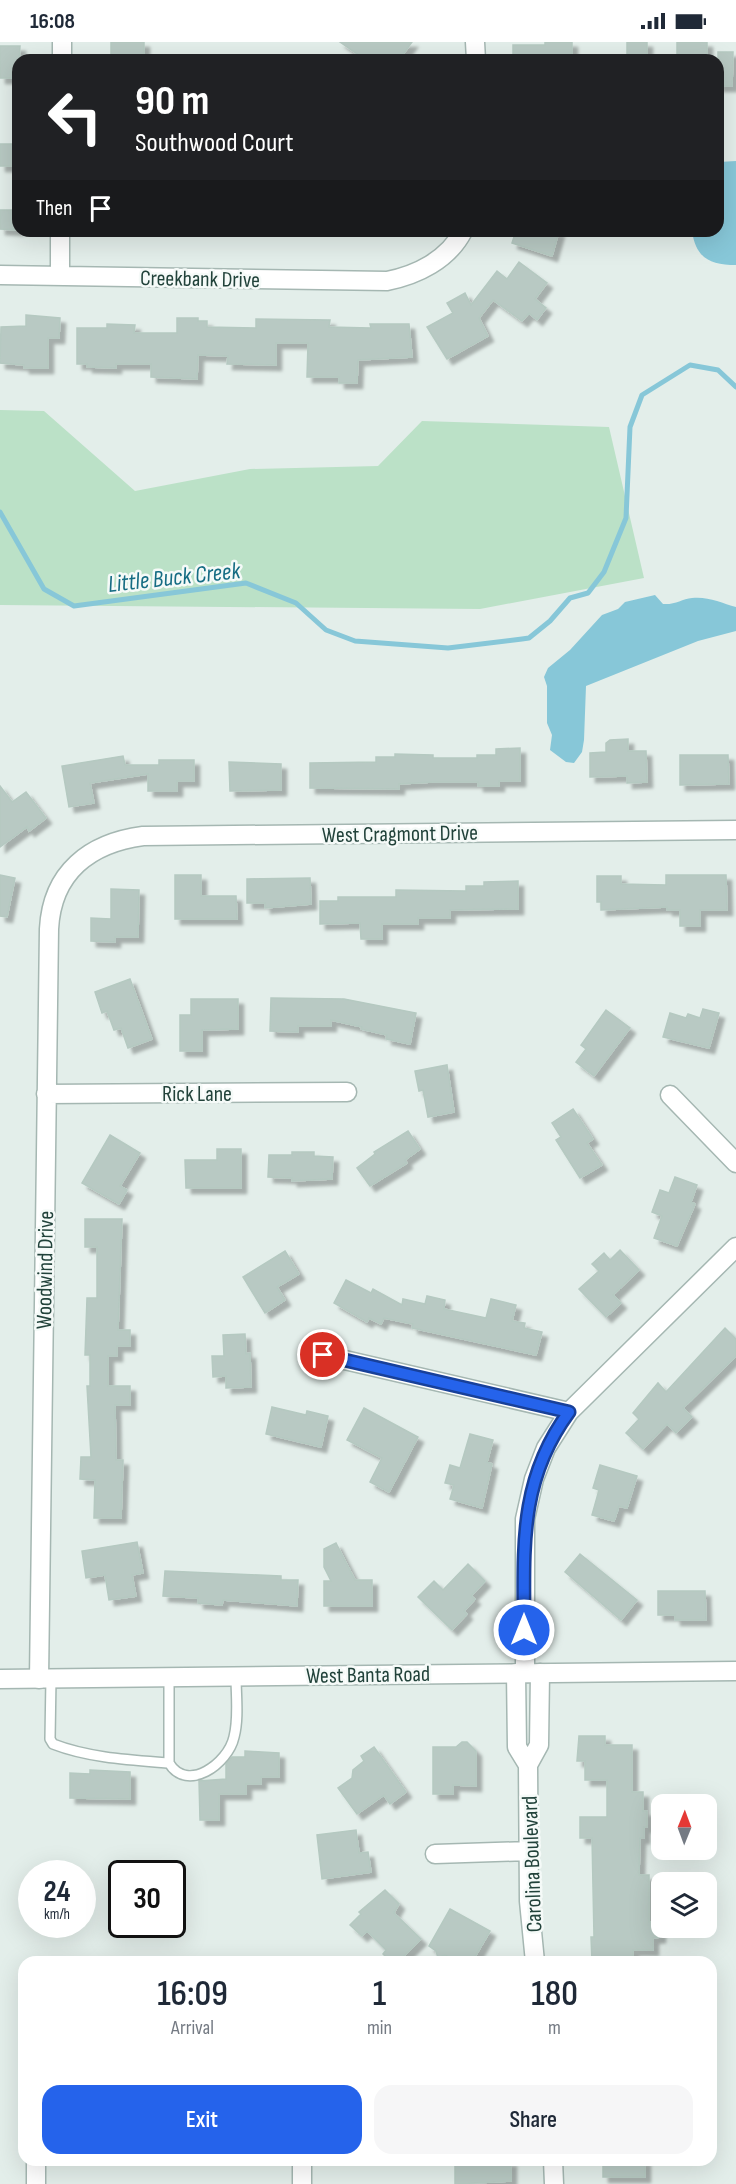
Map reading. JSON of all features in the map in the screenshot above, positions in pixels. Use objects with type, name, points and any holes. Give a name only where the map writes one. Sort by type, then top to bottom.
[{"type":"street","points":[[60,237],[60,276]]},
{"type":"street","name":"Creekbank Drive","points":[[0,275],[387,281],[418,273],[452,247],[459,237]]},
{"type":"street","name":"West Cragmont Drive","points":[[73,867],[105,844],[143,836],[736,830]]},
{"type":"street","name":"Woodwind Drive","points":[[45,1678],[46,1094],[49,922],[57,891],[73,867]]},
{"type":"street","name":"Rick Lane","points":[[46,1094],[347,1092]]},
{"type":"street","points":[[670,1095],[736,1163]]},
{"type":"street","name":"Carolina Boulevard","points":[[535,1956],[530,1901],[528,1765],[539,1745],[527,1673],[524,1544],[526,1511],[542,1456],[569,1412],[736,1247]]},
{"type":"street","points":[[323,1355],[569,1412]]},
{"type":"street","name":"West Banta Road","points":[[0,1679],[736,1671]]},
{"type":"street","points":[[435,1854],[529,1851]]},
{"type":"street","points":[[36,2166],[36,2184]]},
{"type":"street","points":[[302,2166],[302,2184]]},
{"type":"street","points":[[553,2166],[554,2184]]},
{"type":"lane","points":[[169,1677],[169,1762],[173,1770],[184,1777],[196,1776],[211,1769],[225,1755],[234,1741],[236,1676]]},
{"type":"lane","points":[[45,1678],[50,1739],[53,1744],[66,1749],[131,1760],[169,1762]]},
{"type":"green space","points":[[0,410],[44,411],[135,491],[250,469],[378,466],[422,421],[609,427],[644,578],[480,609],[0,605]]},
{"type":"water","points":[[736,161],[736,265],[712,262],[701,254],[693,237],[724,237],[724,162]]},
{"type":"water","points":[[655,595],[663,604],[703,598],[736,607],[736,631],[698,641],[586,686],[582,752],[574,763],[566,762],[550,750],[552,735],[547,723],[547,686],[544,677],[548,668],[570,650],[602,615],[618,609],[625,602]]},
{"type":"building","points":[[111,42],[144,42],[144,54],[111,54]]},
{"type":"building","points":[[340,42],[412,42],[403,54],[357,54]]},
{"type":"building","points":[[545,42],[572,42],[572,54],[513,54],[513,45],[545,45]]},
{"type":"building","points":[[627,42],[647,42],[647,54],[627,54]]},
{"type":"building","points":[[677,42],[707,42],[707,54],[677,54]]},
{"type":"building","points":[[0,46],[20,46],[20,54],[12,54],[12,78],[0,78]]},
{"type":"building","points":[[718,52],[733,52],[732,86],[724,86],[724,54],[718,54]]},
{"type":"building","points":[[0,144],[12,144],[12,166],[0,166]]},
{"type":"building","points":[[0,210],[12,210],[12,230],[0,229]]},
{"type":"building","points":[[514,237],[557,237],[552,256],[512,243]]},
{"type":"building","points":[[519,262],[547,283],[535,299],[546,308],[537,320],[529,313],[522,321],[493,300],[479,318],[488,336],[447,359],[427,327],[453,313],[447,303],[465,293],[471,305],[497,271],[507,279]]},
{"type":"building","points":[[26,315],[60,318],[59,338],[48,338],[48,368],[24,368],[24,365],[0,363],[1,327],[26,326]]},
{"type":"building","points":[[177,318],[198,318],[198,321],[207,321],[207,327],[256,328],[256,319],[330,320],[329,327],[371,328],[370,324],[409,324],[412,357],[358,360],[357,383],[339,383],[339,377],[307,377],[308,343],[276,343],[276,365],[227,364],[228,356],[198,355],[197,379],[151,377],[151,364],[116,364],[116,368],[87,367],[87,364],[77,364],[77,328],[107,328],[107,324],[135,325],[134,333],[177,333]]},
{"type":"building","points":[[628,739],[628,751],[646,751],[647,782],[627,783],[627,776],[590,777],[590,753],[606,752],[606,743],[610,740]]},
{"type":"building","points":[[520,748],[520,781],[499,781],[499,786],[478,786],[478,782],[433,782],[399,784],[399,789],[310,788],[310,763],[376,762],[376,757],[395,757],[395,754],[433,755],[433,758],[477,758],[477,755],[496,755],[496,749]]},
{"type":"building","points":[[680,755],[728,755],[729,784],[680,785]]},
{"type":"building","points":[[123,756],[125,765],[159,765],[159,760],[194,760],[194,781],[177,781],[177,791],[148,791],[148,774],[90,783],[94,803],[69,807],[62,766]]},
{"type":"building","points":[[229,762],[281,764],[281,790],[230,791]]},
{"type":"building","points":[[0,786],[12,802],[26,792],[46,818],[29,831],[27,827],[0,847]]},
{"type":"building","points":[[0,875],[15,878],[7,917],[0,916]]},
{"type":"building","points":[[175,875],[201,875],[201,896],[236,896],[237,919],[175,919]]},
{"type":"building","points":[[666,875],[726,875],[727,910],[700,910],[700,926],[680,926],[680,910],[667,910],[667,907],[601,910],[601,902],[597,902],[597,876],[621,876],[621,884],[666,885]]},
{"type":"building","points":[[310,878],[311,904],[265,908],[265,903],[247,903],[247,879]]},
{"type":"building","points":[[518,881],[518,909],[450,910],[450,918],[418,918],[418,924],[382,924],[382,939],[361,939],[360,923],[320,924],[320,901],[338,901],[338,897],[396,897],[396,890],[466,891],[466,886],[484,886],[484,882]]},
{"type":"building","points":[[111,889],[139,890],[138,937],[115,937],[115,942],[91,941],[91,918],[111,919]]},
{"type":"building","points":[[130,979],[152,1039],[128,1048],[121,1028],[114,1030],[107,1011],[102,1013],[95,992]]},
{"type":"building","points":[[271,998],[344,999],[416,1013],[410,1044],[386,1039],[387,1035],[361,1029],[362,1027],[331,1020],[331,1026],[298,1026],[298,1032],[270,1031]]},
{"type":"building","points":[[191,999],[238,999],[238,1029],[202,1030],[202,1051],[180,1051],[180,1015],[191,1015]]},
{"type":"building","points":[[703,1009],[719,1013],[709,1048],[663,1037],[670,1013],[686,1018],[688,1014],[700,1018]]},
{"type":"building","points":[[606,1010],[630,1028],[594,1076],[576,1062],[586,1049],[581,1045]]},
{"type":"building","points":[[447,1065],[454,1112],[428,1117],[423,1090],[419,1091],[415,1071]]},
{"type":"building","points":[[573,1109],[593,1139],[587,1143],[602,1165],[580,1178],[556,1140],[561,1137],[552,1123]]},
{"type":"building","points":[[408,1131],[420,1149],[405,1160],[407,1163],[370,1186],[357,1168],[375,1154],[374,1152]]},
{"type":"building","points":[[110,1135],[140,1153],[120,1186],[127,1190],[119,1204],[82,1183]]},
{"type":"building","points":[[217,1149],[241,1149],[241,1188],[186,1188],[185,1160],[217,1160]]},
{"type":"building","points":[[292,1152],[314,1152],[314,1156],[333,1157],[332,1179],[292,1181],[292,1178],[268,1177],[269,1155],[292,1155]]},
{"type":"building","points":[[675,1177],[697,1185],[691,1202],[695,1204],[677,1246],[654,1238],[662,1216],[652,1212],[660,1190],[669,1193]]},
{"type":"building","points":[[85,1219],[122,1219],[118,1330],[130,1330],[130,1346],[117,1346],[117,1356],[108,1356],[108,1386],[130,1386],[130,1405],[115,1405],[116,1460],[123,1460],[121,1518],[94,1518],[95,1480],[80,1479],[81,1457],[91,1457],[87,1386],[90,1386],[90,1355],[85,1355],[87,1298],[97,1298],[97,1247],[85,1247]]},
{"type":"building","points":[[620,1250],[639,1270],[613,1295],[621,1303],[606,1317],[579,1289],[599,1271],[592,1264],[604,1253],[610,1260]]},
{"type":"building","points":[[285,1251],[299,1274],[277,1287],[285,1300],[265,1313],[243,1277]]},
{"type":"building","points":[[346,1280],[371,1293],[373,1289],[402,1305],[403,1299],[425,1304],[427,1296],[445,1300],[444,1309],[486,1318],[491,1299],[516,1305],[512,1321],[525,1323],[524,1328],[542,1332],[536,1355],[412,1328],[413,1324],[384,1318],[381,1324],[369,1318],[367,1322],[334,1303]]},
{"type":"building","points":[[725,1328],[736,1339],[736,1356],[683,1408],[692,1417],[676,1433],[667,1424],[643,1449],[626,1433],[639,1419],[633,1413],[658,1383],[666,1392]]},
{"type":"building","points":[[245,1334],[246,1354],[250,1353],[251,1387],[226,1388],[226,1376],[213,1377],[212,1356],[224,1356],[223,1335]]},
{"type":"building","points":[[272,1407],[306,1415],[307,1411],[328,1416],[321,1447],[266,1434]]},
{"type":"building","points":[[364,1408],[418,1437],[389,1492],[370,1482],[382,1458],[347,1440]]},
{"type":"building","points":[[470,1434],[493,1440],[487,1462],[492,1464],[482,1508],[450,1499],[454,1485],[445,1483],[450,1465],[460,1468]]},
{"type":"building","points":[[600,1465],[637,1476],[627,1508],[619,1506],[614,1521],[592,1515],[599,1490],[593,1488]]},
{"type":"building","points":[[137,1542],[143,1573],[132,1575],[136,1596],[109,1600],[105,1575],[86,1578],[82,1551]]},
{"type":"building","points":[[336,1543],[355,1580],[372,1580],[372,1606],[324,1606],[324,1581],[331,1581],[324,1567],[324,1549]]},
{"type":"building","points":[[580,1554],[637,1600],[621,1620],[565,1572]]},
{"type":"building","points":[[468,1564],[485,1581],[471,1596],[475,1599],[464,1611],[467,1614],[452,1630],[418,1597],[434,1581],[443,1590]]},
{"type":"building","points":[[165,1571],[281,1576],[281,1580],[298,1580],[297,1606],[223,1600],[222,1605],[198,1603],[198,1598],[163,1596]]},
{"type":"building","points":[[658,1591],[705,1591],[706,1620],[675,1620],[675,1615],[658,1615]]},
{"type":"building","points":[[579,1736],[605,1736],[605,1745],[632,1745],[632,1792],[643,1792],[643,1811],[647,1811],[647,1827],[644,1827],[644,1838],[640,1838],[639,1875],[649,1875],[649,1922],[651,1922],[653,1950],[633,1950],[633,1956],[592,1956],[591,1937],[594,1937],[592,1838],[580,1838],[580,1817],[607,1817],[607,1780],[585,1780],[585,1761],[577,1761]]},
{"type":"building","points":[[462,1742],[467,1742],[476,1751],[476,1786],[453,1785],[453,1794],[433,1794],[433,1747],[456,1747]]},
{"type":"building","points":[[374,1747],[406,1792],[390,1804],[384,1795],[357,1814],[338,1788],[352,1778],[353,1770],[364,1761],[361,1756]]},
{"type":"building","points":[[245,1751],[279,1753],[279,1777],[261,1777],[261,1784],[246,1784],[246,1794],[219,1794],[219,1820],[200,1820],[199,1781],[226,1779],[226,1764],[232,1757],[245,1757]]},
{"type":"building","points":[[90,1770],[130,1772],[130,1799],[70,1798],[70,1773],[90,1774]]},
{"type":"building","points":[[356,1830],[359,1853],[368,1852],[371,1872],[322,1879],[317,1835]]},
{"type":"building","points":[[385,1890],[399,1904],[394,1913],[421,1939],[404,1956],[385,1956],[383,1954],[386,1950],[367,1931],[362,1936],[350,1925],[361,1914],[359,1912]]},
{"type":"building","points":[[450,1909],[490,1931],[475,1956],[437,1956],[436,1951],[429,1946]]},
{"type":"building","points":[[455,2166],[511,2166],[511,2181],[455,2184]]},
{"type":"building","points":[[603,2166],[645,2166],[645,2177],[603,2177]]},
{"type":"waterway","name":"Little Buck Creek","points":[[0,512],[44,589],[74,606],[246,583],[296,603],[326,630],[355,641],[448,648],[529,638],[550,621],[570,598],[588,593],[604,572],[626,518],[630,427],[642,395],[690,365],[718,370],[736,387]]},
{"type":"route","points":[[323,1355],[569,1412],[542,1456],[528,1503],[524,1528],[524,1630]]}]
